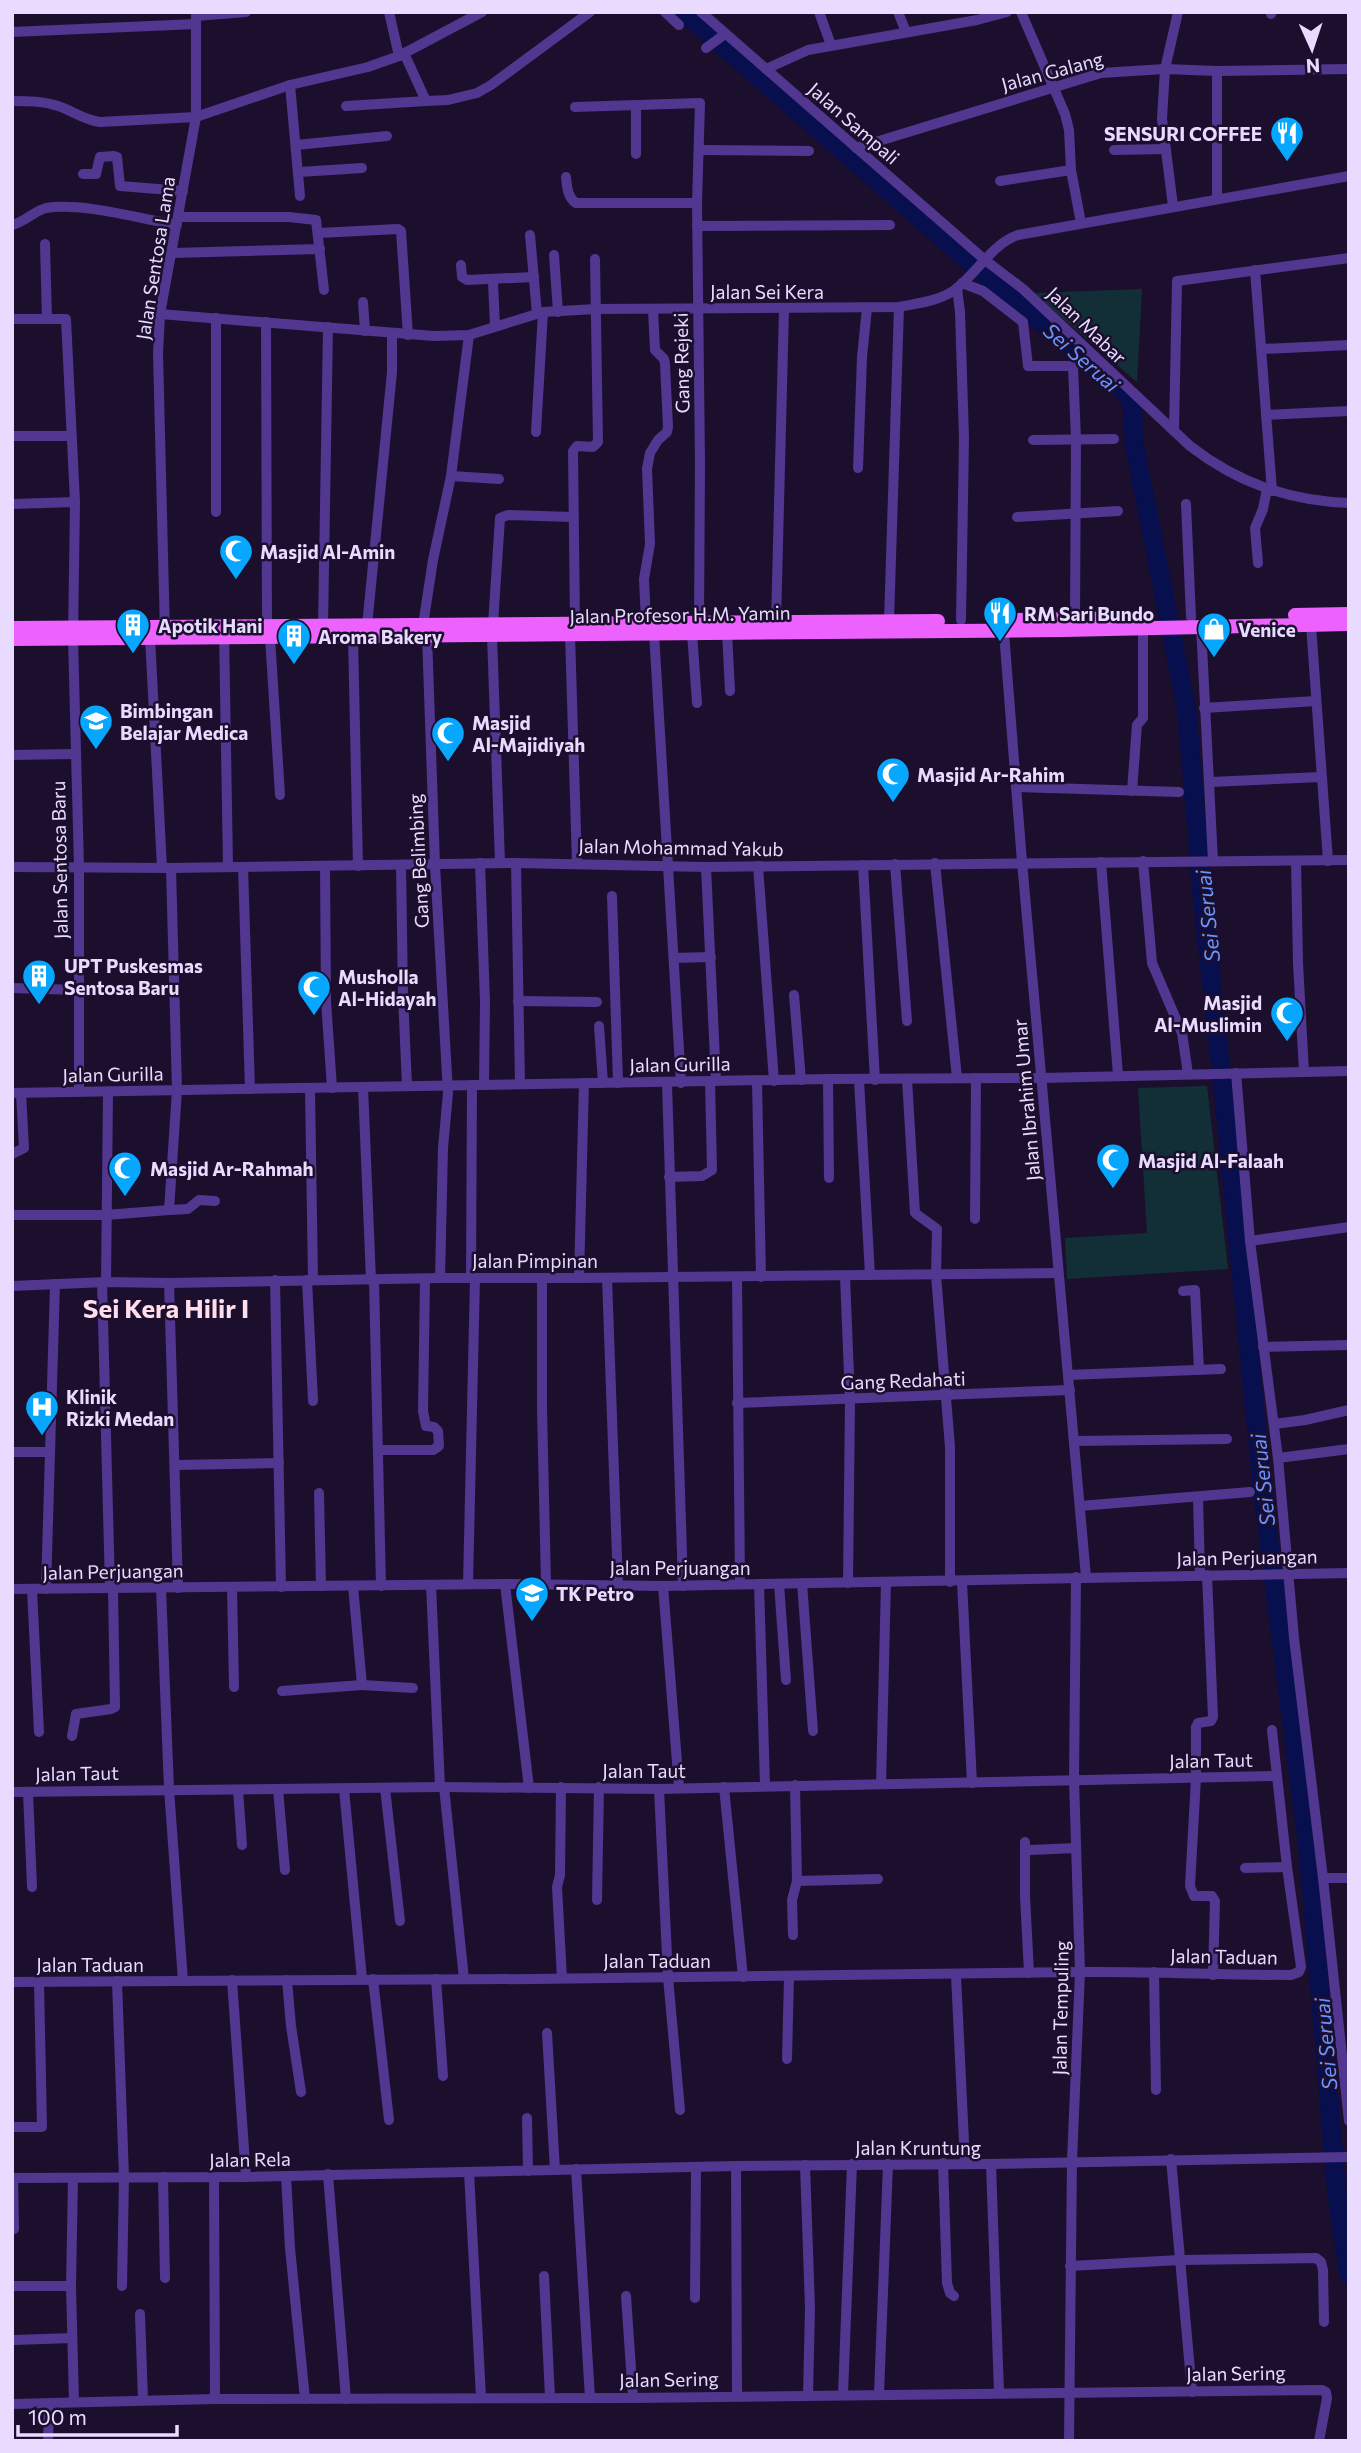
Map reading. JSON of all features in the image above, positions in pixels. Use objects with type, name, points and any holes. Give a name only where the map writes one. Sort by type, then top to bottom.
[{"type":"main road","name":"Jalan Profesor H.M. Yamin","points":[[268,631],[323,626],[493,630],[695,627],[776,622],[859,625],[1152,624],[1349,614]]},
{"type":"main road","name":"Jalan Profesor H.M. Yamin","points":[[695,627],[727,632],[890,621],[961,621],[1004,625],[1075,619],[1152,624]]},
{"type":"main road","name":"Jalan Profesor H.M. Yamin","points":[[1188,622],[1349,624]]},
{"type":"main road","name":"Jalan Profesor H.M. Yamin","points":[[12,628],[73,632],[268,631],[353,637],[425,630]]},
{"type":"main road","name":"Jalan Profesor H.M. Yamin","points":[[12,639],[73,632]]},
{"type":"street","points":[[12,32],[246,12]]},
{"type":"street","points":[[389,12],[402,54],[426,101]]},
{"type":"street","points":[[12,101],[59,106],[89,120],[100,122],[196,117],[290,85],[368,67],[402,54],[482,12]]},
{"type":"street","name":"Jalan Sampali","points":[[701,12],[715,42],[766,69],[984,261]]},
{"type":"street","points":[[819,12],[831,45]]},
{"type":"street","points":[[898,12],[906,32]]},
{"type":"street","points":[[766,69],[808,50],[1007,12]]},
{"type":"street","points":[[1021,12],[1065,114],[1069,131],[1071,170],[1081,223]]},
{"type":"street","points":[[1172,206],[1162,118],[1165,69],[1178,12]]},
{"type":"street","points":[[668,13],[679,25]]},
{"type":"street","points":[[346,106],[448,100],[477,93],[491,86],[582,15]]},
{"type":"street","name":"Jalan Sentosa Lama","points":[[169,1210],[177,1090],[157,631],[158,392],[160,314],[196,117],[196,17]]},
{"type":"street","name":"Jalan Galang","points":[[856,148],[1101,73],[1165,69],[1349,69]]},
{"type":"street","points":[[1217,71],[1217,198]]},
{"type":"street","points":[[290,85],[300,196]]},
{"type":"street","name":"Gang Rejeki","points":[[636,105],[700,103],[696,203],[697,703]]},
{"type":"street","points":[[575,107],[636,105],[636,154]]},
{"type":"street","points":[[296,145],[387,136]]},
{"type":"street","points":[[1114,150],[1166,149]]},
{"type":"street","points":[[699,150],[809,152]]},
{"type":"street","points":[[82,174],[96,174],[100,157],[114,156],[117,158],[120,186],[183,191]]},
{"type":"street","points":[[299,172],[362,168]]},
{"type":"street","points":[[1000,181],[1071,170]]},
{"type":"street","name":"Jalan Sei Kera","points":[[160,314],[392,334],[470,335],[540,313],[596,309],[899,307],[931,301],[961,284],[1006,239],[1172,206],[1349,176]]},
{"type":"street","points":[[566,177],[568,192],[576,203],[696,203]]},
{"type":"street","points":[[12,225],[41,210],[61,207],[178,221],[289,217],[316,220],[324,290]]},
{"type":"street","points":[[696,226],[890,225]]},
{"type":"street","points":[[318,233],[401,231],[408,335]]},
{"type":"street","points":[[530,235],[540,313],[536,432]]},
{"type":"street","points":[[12,319],[47,319],[45,244]]},
{"type":"street","points":[[173,253],[320,249]]},
{"type":"street","points":[[554,255],[558,312]]},
{"type":"street","points":[[1174,431],[1177,281],[1349,258]]},
{"type":"street","points":[[577,864],[573,449],[577,446],[593,447],[598,442],[595,259]]},
{"type":"street","name":"Jalan Mabar","points":[[984,261],[1023,289],[1174,431],[1209,460],[1245,481],[1269,490],[1329,502],[1349,503]]},
{"type":"street","points":[[461,265],[462,277],[467,280],[534,277]]},
{"type":"street","points":[[1255,270],[1269,490],[1255,528],[1258,564]]},
{"type":"street","points":[[493,282],[495,326]]},
{"type":"street","points":[[961,621],[964,438],[961,284],[983,292],[1023,322],[1028,366],[1073,366],[1076,440],[1075,619]]},
{"type":"street","points":[[363,302],[365,331]]},
{"type":"street","points":[[890,621],[899,307]]},
{"type":"street","points":[[653,309],[655,350],[665,364],[668,427],[650,453],[647,469],[650,544],[645,579],[669,866],[681,1083]]},
{"type":"street","points":[[776,622],[784,309]]},
{"type":"street","points":[[858,468],[862,357],[867,309]]},
{"type":"street","points":[[216,318],[216,512]]},
{"type":"street","name":"Jalan Sentosa Baru","points":[[47,319],[66,319],[75,502],[73,632],[74,754],[79,867],[79,1092]]},
{"type":"street","points":[[266,322],[268,631],[281,795]]},
{"type":"street","points":[[323,626],[328,327]]},
{"type":"street","points":[[367,626],[392,372],[392,334]]},
{"type":"street","name":"Gang Belimbing","points":[[440,1278],[447,1086],[425,630],[432,560],[451,476],[470,335]]},
{"type":"street","points":[[1262,349],[1349,345]]},
{"type":"street","points":[[1266,415],[1349,411]]},
{"type":"street","points":[[12,436],[70,436]]},
{"type":"street","points":[[1033,440],[1114,439]]},
{"type":"street","points":[[451,476],[499,478]]},
{"type":"street","points":[[12,505],[75,502]]},
{"type":"street","points":[[1186,504],[1188,622],[1204,708],[1211,782],[1209,861]]},
{"type":"street","points":[[1017,517],[1118,511]]},
{"type":"street","points":[[500,863],[493,630],[499,519],[508,516],[573,517]]},
{"type":"street","points":[[1132,791],[1137,725],[1143,718],[1152,624]]},
{"type":"street","name":"Jalan Ibrahim Umar","points":[[1004,625],[1022,862],[1080,1506],[1081,1577]]},
{"type":"street","points":[[1311,625],[1328,861]]},
{"type":"street","points":[[224,631],[228,866]]},
{"type":"street","points":[[727,632],[730,691]]},
{"type":"street","points":[[353,637],[358,866]]},
{"type":"street","points":[[1204,708],[1316,701]]},
{"type":"street","points":[[12,755],[74,754]]},
{"type":"street","points":[[1211,782],[1321,777]]},
{"type":"street","points":[[1016,787],[1179,792]]},
{"type":"street","name":"Jalan Mohammad Yakub","points":[[12,867],[435,866],[480,863],[706,867],[1349,860]]},
{"type":"street","points":[[1143,861],[1152,963],[1182,1033],[1188,1074]]},
{"type":"street","points":[[1296,861],[1304,1072]]},
{"type":"street","points":[[1101,862],[1118,1075]]},
{"type":"street","points":[[480,863],[485,1013],[484,1084]]},
{"type":"street","points":[[516,863],[520,1084]]},
{"type":"street","points":[[934,863],[957,1078]]},
{"type":"street","points":[[895,864],[907,1021]]},
{"type":"street","points":[[401,865],[407,1086]]},
{"type":"street","points":[[863,865],[875,1080]]},
{"type":"street","points":[[325,866],[326,1001],[332,1088]]},
{"type":"street","points":[[758,866],[774,1081]]},
{"type":"street","points":[[243,867],[250,1089]]},
{"type":"street","points":[[669,1177],[702,1176],[712,1170],[713,1081],[706,867]]},
{"type":"street","points":[[612,896],[618,1083]]},
{"type":"street","points":[[674,958],[710,957]]},
{"type":"street","points":[[12,988],[78,990]]},
{"type":"street","points":[[794,995],[801,1080]]},
{"type":"street","points":[[518,1001],[597,1002]]},
{"type":"street","points":[[599,1026],[603,1083]]},
{"type":"street","name":"Jalan Gurilla","points":[[16,1093],[1349,1071]]},
{"type":"street","points":[[1232,1073],[1278,1458],[1294,1638],[1345,2037],[1349,2121]]},
{"type":"street","points":[[975,1219],[976,1078]]},
{"type":"street","points":[[828,1079],[829,1178]]},
{"type":"street","points":[[907,1079],[915,1213],[937,1229],[936,1275],[947,1396],[956,1582],[972,1783]]},
{"type":"street","points":[[859,1080],[870,1275]]},
{"type":"street","points":[[757,1081],[761,1277]]},
{"type":"street","points":[[579,1278],[584,1083]]},
{"type":"street","points":[[667,1084],[682,1586]]},
{"type":"street","points":[[468,1584],[473,1278],[472,1085]]},
{"type":"street","points":[[363,1087],[373,1280],[381,1586]]},
{"type":"street","points":[[310,1089],[313,1401]]},
{"type":"street","points":[[12,1154],[24,1148],[16,1093]]},
{"type":"street","points":[[72,1736],[76,1714],[115,1707],[104,1282],[107,1093]]},
{"type":"street","points":[[12,1215],[106,1214],[188,1209],[199,1200],[215,1201]]},
{"type":"street","points":[[1250,1241],[1349,1227]]},
{"type":"street","name":"Jalan Pimpinan","points":[[12,1286],[104,1282],[1058,1273]]},
{"type":"street","points":[[845,1276],[850,1399],[848,1583]]},
{"type":"street","points":[[737,1277],[740,1584]]},
{"type":"street","points":[[541,1278],[546,1584]]},
{"type":"street","points":[[607,1278],[618,1585]]},
{"type":"street","points":[[378,1450],[433,1450],[439,1446],[438,1431],[436,1427],[425,1425],[423,1411],[425,1279]]},
{"type":"street","points":[[275,1280],[281,1587]]},
{"type":"street","points":[[169,1283],[178,1588]]},
{"type":"street","points":[[46,1589],[55,1284]]},
{"type":"street","points":[[1183,1291],[1195,1290],[1199,1370]]},
{"type":"street","points":[[1263,1347],[1349,1345]]},
{"type":"street","points":[[1068,1375],[1221,1369]]},
{"type":"street","name":"Gang Redahati","points":[[737,1404],[1070,1390]]},
{"type":"street","points":[[1273,1424],[1349,1410]]},
{"type":"street","points":[[1074,1441],[1227,1439]]},
{"type":"street","points":[[1278,1458],[1349,1448]]},
{"type":"street","points":[[12,1452],[49,1452]]},
{"type":"street","points":[[176,1465],[279,1463]]},
{"type":"street","points":[[1080,1506],[1250,1492]]},
{"type":"street","points":[[319,1493],[321,1586]]},
{"type":"street","points":[[1198,1497],[1213,1717],[1211,1721],[1196,1725],[1191,1891],[1194,1896],[1210,1896],[1214,1899],[1216,1927],[1213,1975]]},
{"type":"street","name":"Jalan Perjuangan","points":[[12,1589],[468,1584],[682,1586],[1349,1573]]},
{"type":"street","name":"Jalan Tempuling","points":[[1069,2441],[1072,2161],[1080,1972],[1074,1780],[1081,1577]]},
{"type":"street","points":[[881,1784],[886,1582]]},
{"type":"street","points":[[802,1583],[813,1731]]},
{"type":"street","points":[[505,1584],[529,1788]]},
{"type":"street","points":[[759,1584],[765,1785]]},
{"type":"street","points":[[779,1584],[786,1680]]},
{"type":"street","points":[[430,1585],[442,1787],[464,1979]]},
{"type":"street","points":[[353,1586],[362,1685]]},
{"type":"street","points":[[663,1586],[679,1787]]},
{"type":"street","points":[[232,1587],[234,1687]]},
{"type":"street","points":[[161,1588],[169,1789],[183,1981]]},
{"type":"street","points":[[32,1589],[39,1732]]},
{"type":"street","points":[[282,1691],[362,1685],[413,1688]]},
{"type":"street","points":[[1245,1868],[1287,1867],[1272,1730]]},
{"type":"street","name":"Jalan Taut","points":[[12,1792],[442,1787],[659,1788],[1276,1776]]},
{"type":"street","points":[[793,1935],[792,1900],[797,1881],[795,1785]]},
{"type":"street","points":[[561,1787],[561,1875],[557,1886],[562,1978]]},
{"type":"street","points":[[597,1900],[600,1787]]},
{"type":"street","points":[[724,1787],[743,1977]]},
{"type":"street","points":[[385,1788],[400,1921]]},
{"type":"street","points":[[659,1788],[668,1977],[680,2110]]},
{"type":"street","points":[[278,1789],[285,1870]]},
{"type":"street","points":[[344,1789],[389,2120]]},
{"type":"street","points":[[238,1790],[242,1844]]},
{"type":"street","points":[[28,1792],[32,1887]]},
{"type":"street","points":[[1029,1973],[1025,1896],[1027,1846],[1076,1848]]},
{"type":"street","name":"Jalan Taduan","points":[[12,1982],[789,1977],[1080,1972],[1291,1975],[1300,1971],[1287,1867]]},
{"type":"street","points":[[1323,1878],[1349,1878]]},
{"type":"street","points":[[797,1881],[878,1879]]},
{"type":"street","points":[[1154,1972],[1156,2090]]},
{"type":"street","points":[[956,1975],[965,2163]]},
{"type":"street","points":[[787,2059],[789,1977]]},
{"type":"street","points":[[436,1979],[443,2076]]},
{"type":"street","points":[[232,1980],[246,2177]]},
{"type":"street","points":[[288,1980],[291,2026],[301,2092]]},
{"type":"street","points":[[117,1981],[124,2177],[122,2286]]},
{"type":"street","points":[[12,2127],[42,2127],[39,1982]]},
{"type":"street","points":[[547,2033],[555,2170]]},
{"type":"street","points":[[527,2118],[528,2171]]},
{"type":"street","name":"Jalan Kruntung","points":[[487,2172],[1349,2157]]},
{"type":"street","points":[[1171,2159],[1192,2392]]},
{"type":"street","points":[[943,2162],[947,2283],[954,2296]]},
{"type":"street","points":[[843,2394],[852,2164]]},
{"type":"street","points":[[879,2394],[888,2164]]},
{"type":"street","points":[[991,2164],[999,2393]]},
{"type":"street","points":[[805,2165],[810,2308],[807,2395]]},
{"type":"street","points":[[736,2166],[737,2396]]},
{"type":"street","points":[[695,2298],[696,2167]]},
{"type":"street","points":[[576,2169],[590,2398]]},
{"type":"street","points":[[470,2172],[481,2398]]},
{"type":"street","name":"Jalan Rela","points":[[13,2178],[214,2178],[487,2172]]},
{"type":"street","points":[[328,2174],[346,2399]]},
{"type":"street","points":[[286,2176],[290,2248],[306,2399]]},
{"type":"street","points":[[163,2177],[165,2277]]},
{"type":"street","points":[[13,2178],[14,2229]]},
{"type":"street","points":[[73,2178],[71,2286],[74,2402]]},
{"type":"street","points":[[214,2178],[215,2399]]},
{"type":"street","points":[[1070,2266],[1180,2260],[1318,2259],[1323,2270],[1324,2322]]},
{"type":"street","points":[[544,2276],[550,2397]]},
{"type":"street","points":[[12,2286],[71,2286]]},
{"type":"street","points":[[626,2296],[633,2398]]},
{"type":"street","points":[[141,2314],[143,2400]]},
{"type":"street","points":[[14,2340],[72,2338]]},
{"type":"street","name":"Jalan Sering","points":[[12,2404],[215,2399],[633,2398],[1322,2390],[1326,2392],[1319,2441]]},
{"type":"street","points":[[48,2441],[49,2404]]},
{"type":"shaded area","points":[[1142,289],[1137,382],[1033,293]]},
{"type":"shaded area","points":[[1207,1086],[1228,1269],[1067,1279],[1065,1238],[1147,1233],[1138,1088]]},
{"type":"waterway","name":"Sei Seruai","points":[[684,12],[988,278],[1116,384],[1132,401],[1134,443],[1187,712],[1202,893],[1264,1504],[1308,1849],[1337,2195],[1349,2275]]},
{"type":"place","name":"SENSURI COFFEE","points":[[1287,163]]},
{"type":"place","name":"Masjid Al-Amin","points":[[236,581]]},
{"type":"place","name":"RM Sari Bundo","points":[[1000,643]]},
{"type":"place","name":"Apotik Hani","points":[[133,655]]},
{"type":"place","name":"Venice","points":[[1214,659]]},
{"type":"place","name":"Aroma Bakery","points":[[294,666]]},
{"type":"place","name":"Bimbingan Belajar Medica","points":[[96,751]]},
{"type":"place","name":"Masjid Al-Majidiyah","points":[[448,763]]},
{"type":"place","name":"Masjid Ar-Rahim","points":[[893,804]]},
{"type":"place","name":"UPT Puskesmas Sentosa Baru","points":[[39,1006]]},
{"type":"place","name":"Musholla Al-Hidayah","points":[[314,1017]]},
{"type":"place","name":"Masjid Al-Muslimin","points":[[1287,1043]]},
{"type":"place","name":"Masjid Al-Falaah","points":[[1113,1190]]},
{"type":"place","name":"Masjid Ar-Rahmah","points":[[125,1198]]},
{"type":"place","name":"Klinik Rizki Medan","points":[[42,1437]]},
{"type":"place","name":"TK Petro","points":[[532,1623]]},
{"type":"district","name":"Sei Kera Hilir I","points":[[166,1307]]}]
